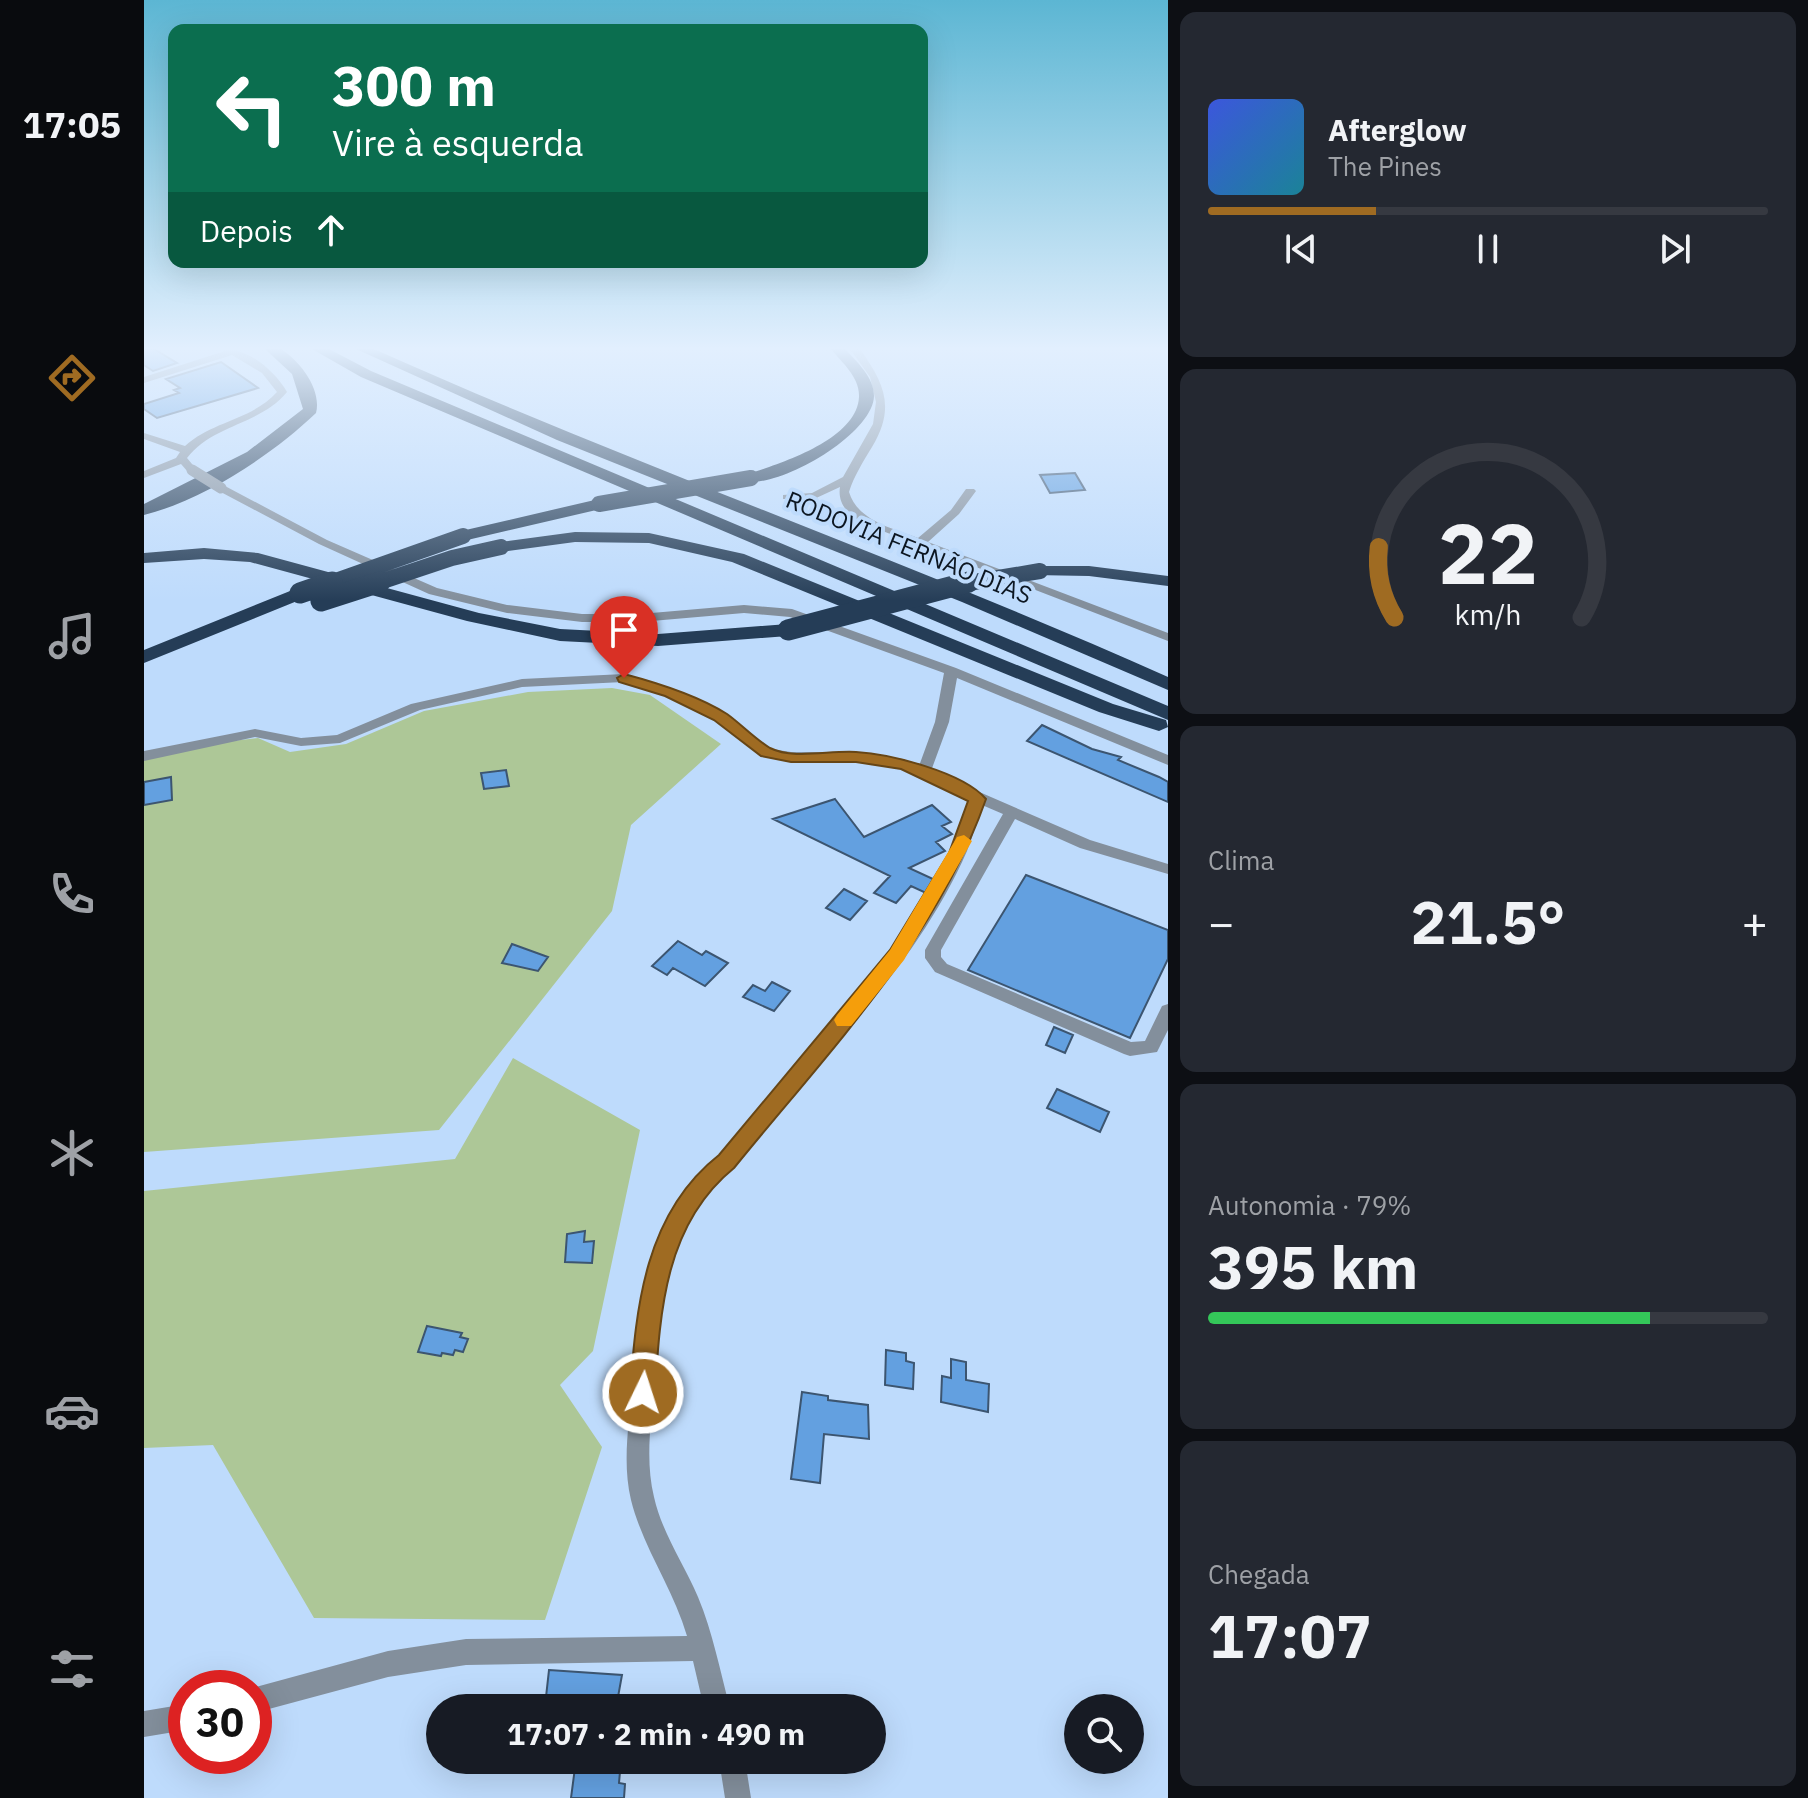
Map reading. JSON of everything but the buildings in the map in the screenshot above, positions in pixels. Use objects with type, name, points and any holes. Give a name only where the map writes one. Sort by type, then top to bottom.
[{"type":"highway","points":[[144,510],[206,484],[265,450],[285,433]]},
{"type":"highway","points":[[503,433],[1168,714]]},
{"type":"highway","name":"RODOVIA FERNÃO DIAS","points":[[553,433],[810,534],[1168,684]]},
{"type":"highway","name":"RODOVIA FERNÃO DIAS","points":[[579,433],[1030,609],[1168,671]]},
{"type":"highway","points":[[144,657],[300,593],[463,536],[599,504],[751,478],[825,450],[844,433]]},
{"type":"highway","points":[[177,645],[209,639],[452,558],[501,547],[575,537],[649,538],[738,558],[1106,708],[1168,728]]},
{"type":"highway","points":[[144,558],[197,553],[243,556],[394,594],[452,613],[532,631],[620,639],[705,639],[788,630],[987,577],[1040,571],[1089,571],[1168,581]]},
{"type":"street","points":[[144,475],[184,455],[213,433]]},
{"type":"street","points":[[875,433],[844,489],[847,504],[860,517],[1168,637]]},
{"type":"street","points":[[144,436],[184,455],[192,470],[221,488],[323,542],[433,591],[507,609],[582,618],[775,610],[951,671],[1168,760]]},
{"type":"street","points":[[787,497],[814,496],[847,479]]},
{"type":"street","points":[[920,542],[955,512],[970,491]]},
{"type":"street","points":[[924,770],[936,746],[948,704],[951,671]]},
{"type":"street","points":[[144,756],[255,733],[301,742],[340,739],[416,707],[522,683],[624,678],[670,693],[726,720],[767,753],[791,757],[856,757],[924,770],[1010,814],[1085,844],[1168,869]]},
{"type":"street","points":[[713,1694],[688,1603],[643,1498],[637,1451],[646,1336],[658,1267],[682,1208],[708,1176],[726,1161],[897,955],[958,853],[977,799]]},
{"type":"street","points":[[1010,814],[933,950],[933,958],[941,968],[1130,1049],[1151,1047],[1168,1011]]},
{"type":"street","points":[[272,1695],[388,1664],[466,1652],[701,1648]]},
{"type":"street","points":[[144,1724],[168,1720]]},
{"type":"street","points":[[734,1774],[738,1798]]},
{"type":"green space","points":[[612,688],[650,695],[721,744],[631,825],[612,911],[439,1130],[144,1152],[144,759],[197,745],[258,738],[290,752],[346,744],[424,711],[528,692]]},
{"type":"green space","points":[[513,1058],[640,1130],[593,1351],[560,1385],[602,1447],[545,1620],[314,1618],[213,1445],[144,1448],[144,1191],[455,1159]]},
{"type":"slow traffic","points":[[844,1020],[897,955],[964,841]]},
{"type":"route","points":[[624,678],[670,693],[719,716],[767,753],[791,757],[856,757],[903,764],[924,770],[977,799],[958,853],[897,955],[726,1161],[708,1176],[682,1208],[658,1267],[646,1336],[643,1393]]}]
